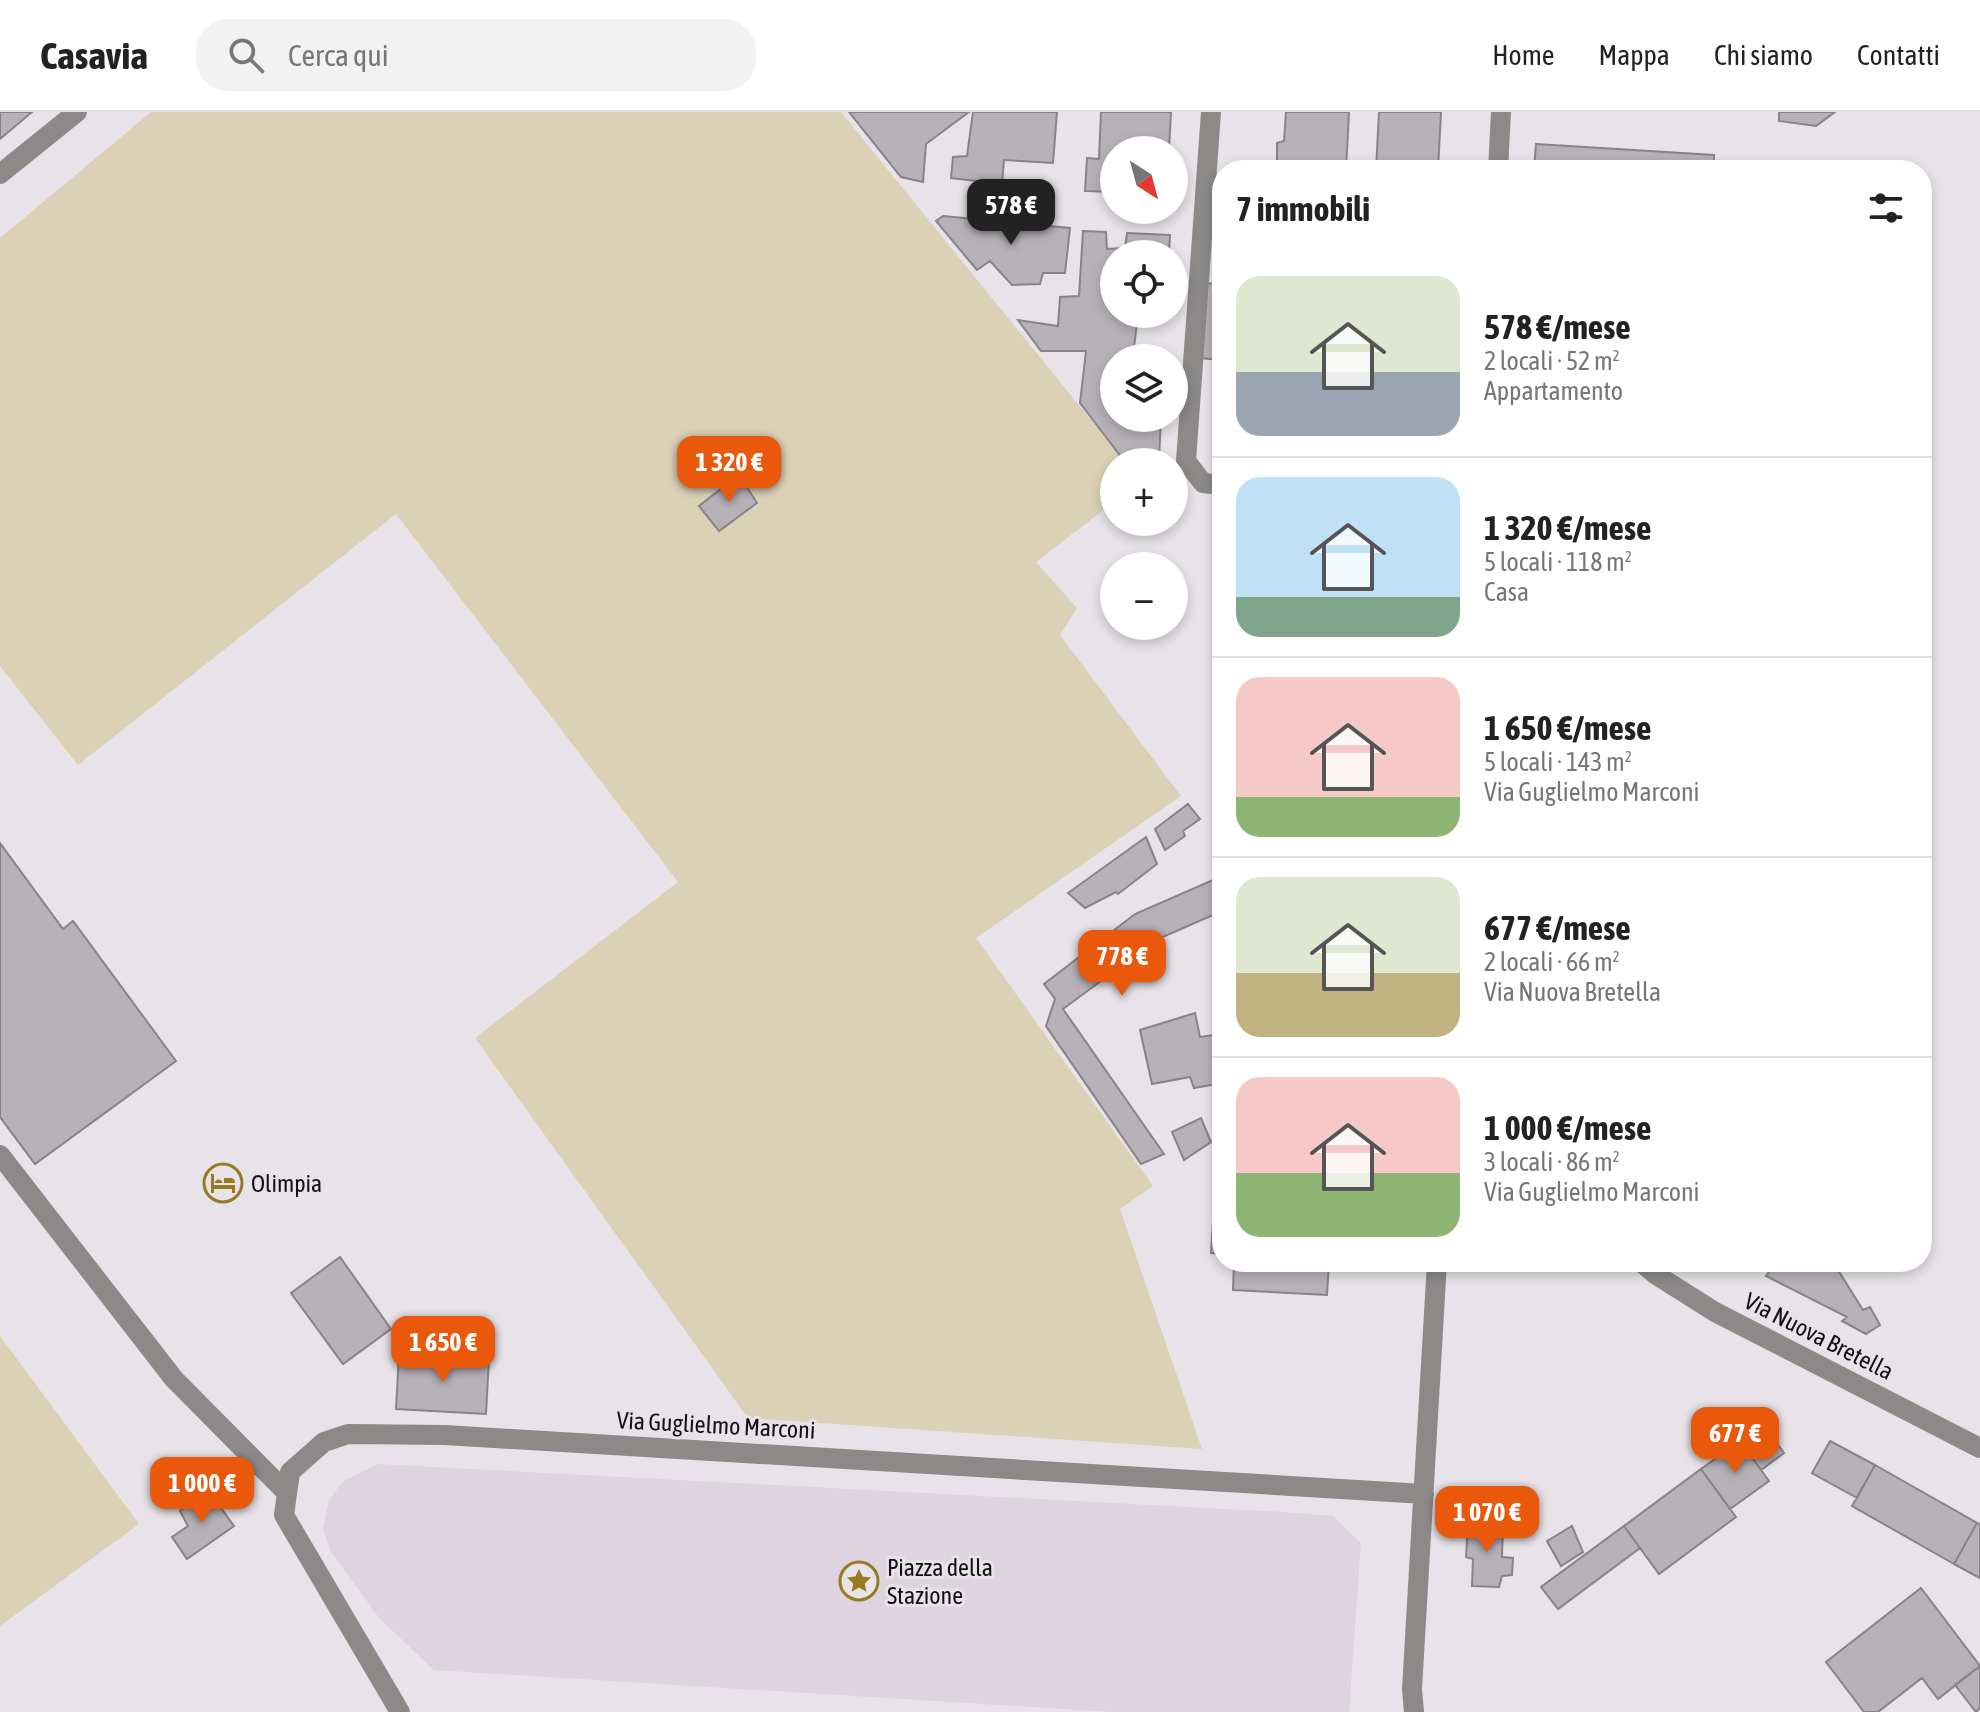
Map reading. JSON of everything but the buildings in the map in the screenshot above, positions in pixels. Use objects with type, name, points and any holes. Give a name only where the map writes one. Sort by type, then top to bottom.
[{"type":"street","points":[[0,174],[77,112]]},
{"type":"street","points":[[1211,112],[1186,461],[1203,483],[1212,484]]},
{"type":"street","points":[[1499,160],[1501,112]]},
{"type":"street","points":[[0,1155],[174,1379],[287,1493],[284,1515],[400,1712]]},
{"type":"street","points":[[1414,1712],[1412,1689],[1436,1272]]},
{"type":"street","name":"Via Nuova Bretella","points":[[1653,1272],[1715,1312],[1980,1448]]},
{"type":"street","name":"Via Guglielmo Marconi","points":[[287,1493],[290,1472],[324,1442],[348,1434],[459,1436],[1424,1494]]},
{"type":"shaded area","points":[[151,112],[841,112],[1114,448],[1100,448],[1100,513],[1036,562],[1077,608],[1060,635],[1181,796],[976,938],[1153,1186],[1120,1209],[1202,1449],[748,1418],[475,1038],[678,882],[396,514],[78,765],[0,666],[0,238]]},
{"type":"shaded area","points":[[0,1336],[139,1524],[0,1626]]},
{"type":"shaded area","name":"Piazza della Stazione","points":[[378,1464],[1333,1516],[1361,1543],[1349,1712],[1112,1712],[434,1670],[380,1619],[331,1552],[323,1528],[329,1501],[342,1482]]},
{"type":"place","name":"Olimpia","points":[[223,1183]]},
{"type":"place","name":"Piazza della Stazione","points":[[859,1581]]}]
